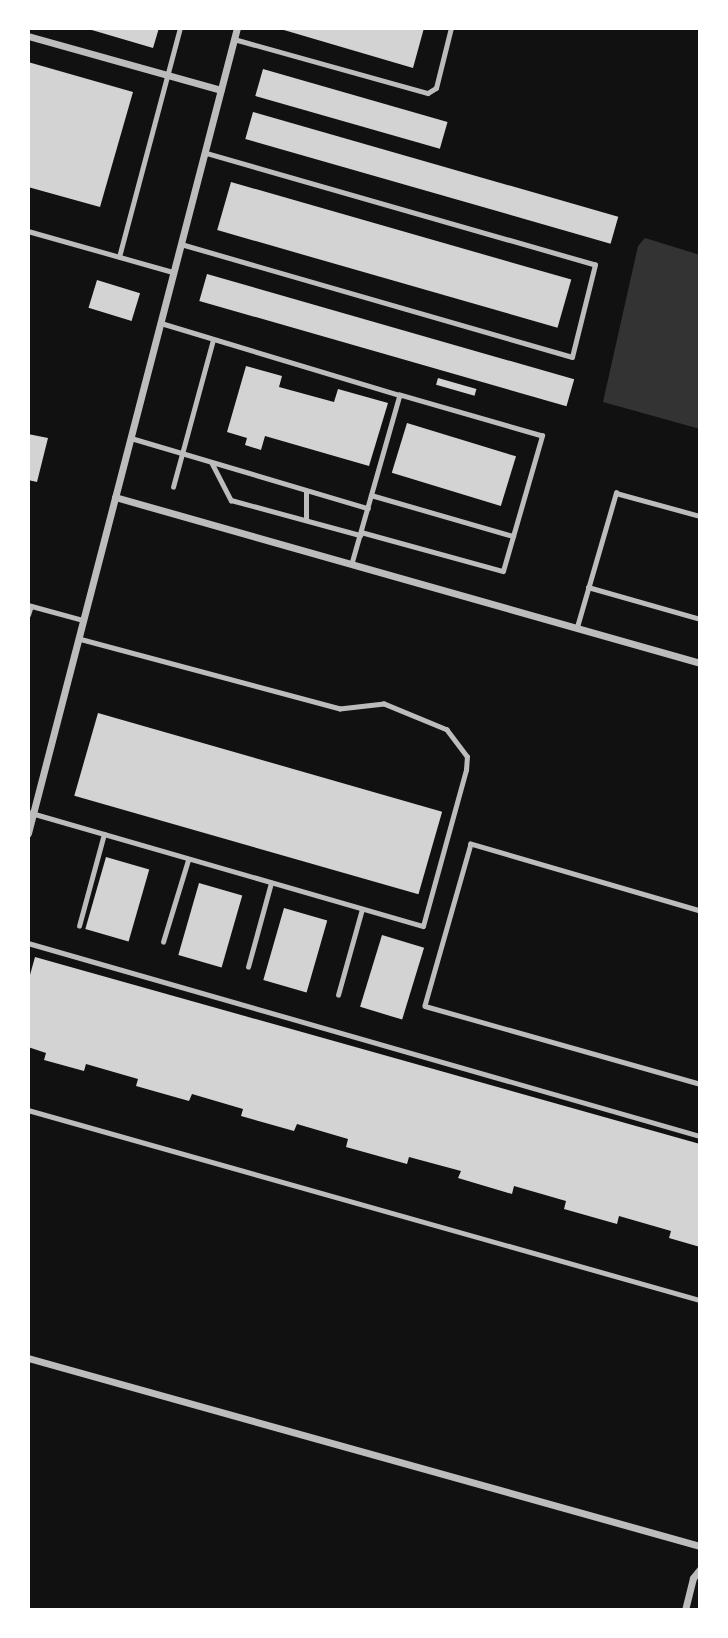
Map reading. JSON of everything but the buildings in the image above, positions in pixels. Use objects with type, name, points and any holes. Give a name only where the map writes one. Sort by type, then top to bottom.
[{"type":"street","points":[[28,833],[31,813],[237,28]]},
{"type":"street","points":[[28,36],[221,90]]},
{"type":"street","points":[[116,497],[700,663]]},
{"type":"street","points":[[28,1358],[700,1546]]},
{"type":"street","points":[[685,1610],[693,1578],[700,1569]]},
{"type":"lane","points":[[119,257],[180,28]]},
{"type":"lane","points":[[234,39],[428,93],[436,89],[452,28]]},
{"type":"lane","points":[[181,244],[572,357],[595,265],[205,153]]},
{"type":"lane","points":[[28,231],[174,272]]},
{"type":"lane","points":[[161,323],[542,436],[503,571],[231,500],[212,462]]},
{"type":"lane","points":[[173,487],[213,340]]},
{"type":"lane","points":[[352,564],[400,395]]},
{"type":"lane","points":[[131,439],[368,508]]},
{"type":"lane","points":[[306,491],[306,520]]},
{"type":"lane","points":[[577,627],[616,493],[700,516]]},
{"type":"lane","points":[[371,495],[513,536]]},
{"type":"lane","points":[[589,587],[700,619]]},
{"type":"lane","points":[[28,615],[29,605],[83,620]]},
{"type":"lane","points":[[31,813],[423,926],[466,770],[467,757],[447,730],[384,704],[340,709],[78,639]]},
{"type":"lane","points":[[79,926],[104,834]]},
{"type":"lane","points":[[700,911],[471,845],[425,1006],[700,1084]]},
{"type":"lane","points":[[163,942],[188,860]]},
{"type":"lane","points":[[247,967],[271,883]]},
{"type":"lane","points":[[338,995],[362,909]]},
{"type":"lane","points":[[28,943],[700,1136]]},
{"type":"lane","points":[[28,1110],[700,1300]]},
{"type":"shaded area","points":[[645,238],[700,255],[700,429],[603,402],[638,246]]}]
